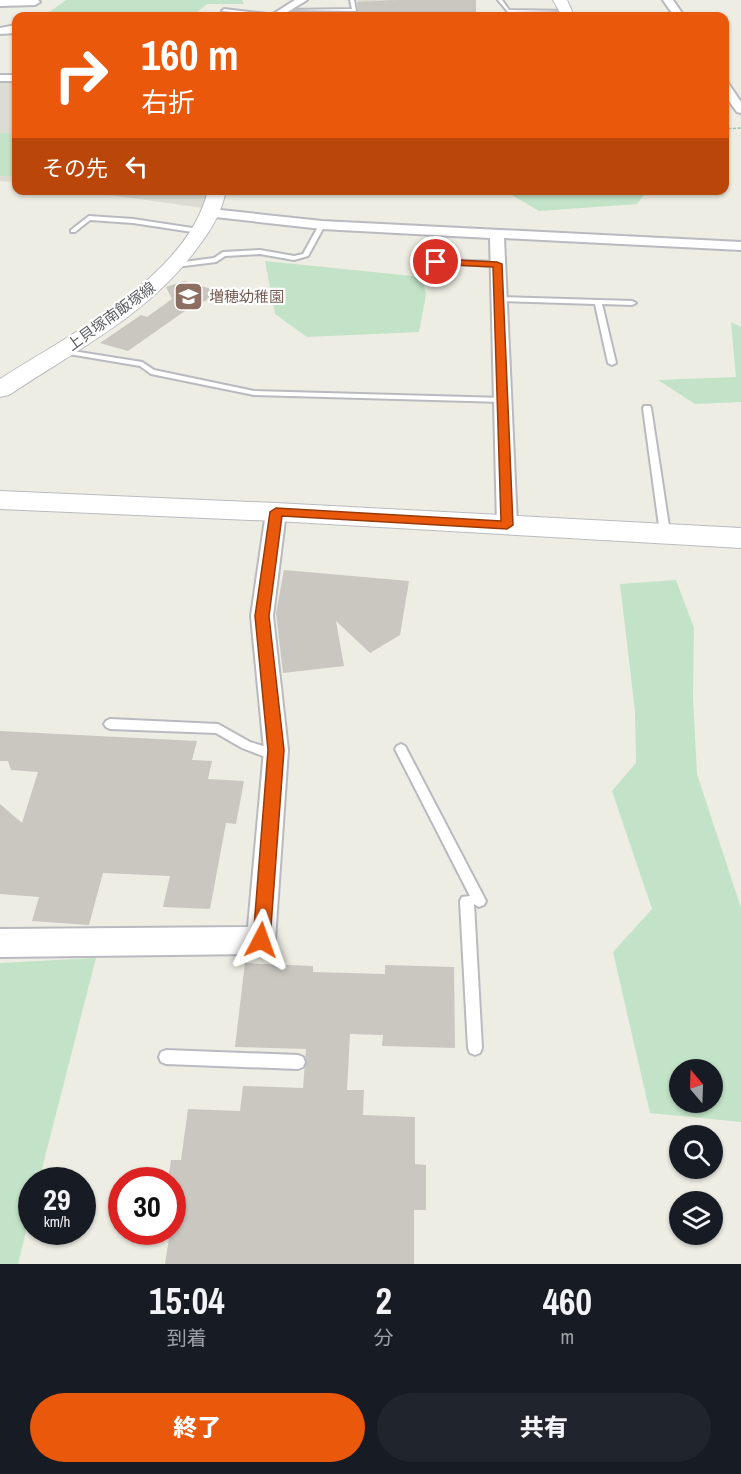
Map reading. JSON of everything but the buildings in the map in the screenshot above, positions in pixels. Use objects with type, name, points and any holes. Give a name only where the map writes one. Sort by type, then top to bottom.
[{"type":"street","points":[[0,3],[35,2],[28,12]]},
{"type":"street","points":[[729,83],[741,110]]},
{"type":"street","name":"上貝塚南飯塚線","points":[[0,390],[10,376],[63,351],[131,305],[176,265],[211,213],[216,195]]},
{"type":"street","points":[[211,213],[322,225],[741,246]]},
{"type":"street","points":[[497,234],[507,525]]},
{"type":"street","points":[[0,500],[276,512],[741,538]]},
{"type":"street","points":[[0,943],[261,940],[276,750],[262,616],[276,512]]},
{"type":"lane","points":[[324,12],[354,10],[352,0]]},
{"type":"lane","points":[[500,0],[508,11],[565,9]]},
{"type":"lane","points":[[224,10],[241,12]]},
{"type":"lane","points":[[73,231],[89,218],[133,221],[199,231]]},
{"type":"lane","points":[[176,265],[216,260],[224,254],[260,252],[294,258],[302,257],[306,255],[322,225]]},
{"type":"lane","points":[[416,261],[497,264]]},
{"type":"lane","points":[[499,299],[632,303]]},
{"type":"lane","points":[[598,302],[612,363]]},
{"type":"lane","points":[[63,351],[142,364],[150,372],[254,393],[504,400]]},
{"type":"lane","points":[[646,408],[665,533]]},
{"type":"lane","points":[[110,724],[218,729],[254,748],[263,751],[276,750]]},
{"type":"lane","points":[[401,749],[473,901],[475,1048]]},
{"type":"lane","points":[[166,1057],[298,1062]]},
{"type":"shaded area","points":[[357,0],[435,0],[440,12],[293,12],[363,11]]},
{"type":"shaded area","points":[[0,83],[12,83],[12,182],[0,181]]},
{"type":"shaded area","points":[[110,195],[206,195],[203,208]]},
{"type":"green space","points":[[66,0],[242,0],[244,4],[207,4],[197,12],[49,12]]},
{"type":"green space","points":[[0,133],[12,133],[12,176],[0,176]]},
{"type":"green space","points":[[512,195],[644,195],[637,204],[539,211]]},
{"type":"green space","points":[[265,261],[422,277],[426,295],[419,332],[307,337],[275,314]]},
{"type":"green space","points":[[731,322],[741,327],[741,402],[695,404],[658,380],[736,377]]},
{"type":"green space","points":[[676,580],[694,628],[693,698],[697,774],[741,908],[741,1122],[650,1113],[613,952],[652,909],[612,791],[636,763],[635,711],[620,584]]},
{"type":"green space","points":[[96,958],[42,1167],[18,1167],[18,1245],[23,1245],[18,1264],[0,1264],[0,963]]},
{"type":"place","name":"増穂幼稚園","points":[[188,296]]},
{"type":"route","points":[[261,940],[276,750],[262,616],[276,512],[507,525],[497,264],[436,262]]}]
